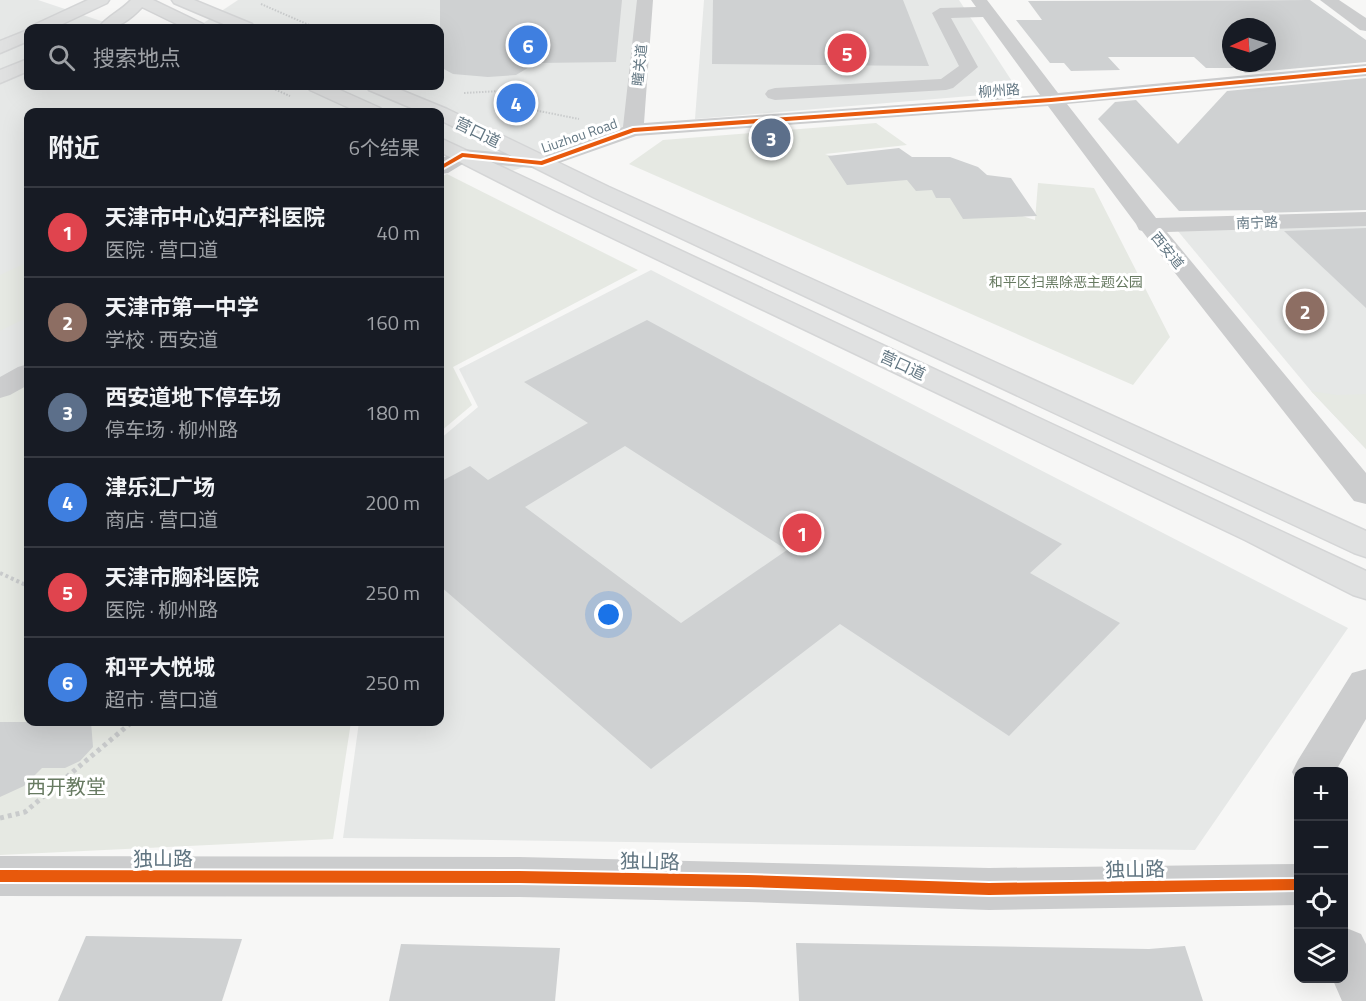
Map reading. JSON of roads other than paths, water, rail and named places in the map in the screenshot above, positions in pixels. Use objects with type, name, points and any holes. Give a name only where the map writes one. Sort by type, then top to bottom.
[{"type":"main road","points":[[50,24],[101,0]]},
{"type":"main road","points":[[180,0],[237,24]]},
{"type":"main road","points":[[110,24],[150,2],[190,24]]},
{"type":"main road","points":[[0,48],[24,37]]},
{"type":"main road","points":[[0,77],[24,66]]},
{"type":"main road","points":[[325,90],[364,108]]},
{"type":"main road","name":"营口道","points":[[385,90],[427,108]]},
{"type":"main road","name":"营口道","points":[[444,116],[601,192],[1366,545]]},
{"type":"main road","name":"营口道","points":[[447,156],[564,206],[1257,532],[1366,586]]},
{"type":"street","name":"瞳关道","points":[[633,130],[645,0]]},
{"type":"street","points":[[1328,0],[1366,26]]},
{"type":"street","points":[[776,94],[946,84],[969,67],[940,14],[984,6]]},
{"type":"street","name":"西安道","points":[[984,6],[1147,225],[1361,486]]},
{"type":"street","name":"柳州路","points":[[633,130],[1052,100],[1366,70]]},
{"type":"street","points":[[840,90],[847,107],[854,114]]},
{"type":"street","name":"Liuzhou Road","points":[[447,156],[542,163],[633,130]]},
{"type":"street","name":"南宁路","points":[[1147,225],[1366,219]]},
{"type":"street","points":[[0,389],[24,375]]},
{"type":"street","points":[[1315,767],[1366,684]]},
{"type":"street","name":"独山路","points":[[0,876],[530,877],[989,889],[1294,885]]},
{"type":"street","points":[[1348,959],[1366,998]]},
{"type":"place","name":"和平大悦城","points":[[528,45]]},
{"type":"place","name":"天津市胸科医院","points":[[847,53]]},
{"type":"place","name":"津乐汇广场","points":[[516,103]]},
{"type":"place","name":"西安道地下停车场","points":[[771,138]]},
{"type":"place","name":"天津市第一中学","points":[[1305,311]]},
{"type":"place","name":"天津市中心妇产科医院","points":[[802,533]]},
{"type":"park label","name":"和平区扫黑除恶主题公园","points":[[1066,281]]},
{"type":"park label","name":"西开教堂","points":[[66,786]]}]
